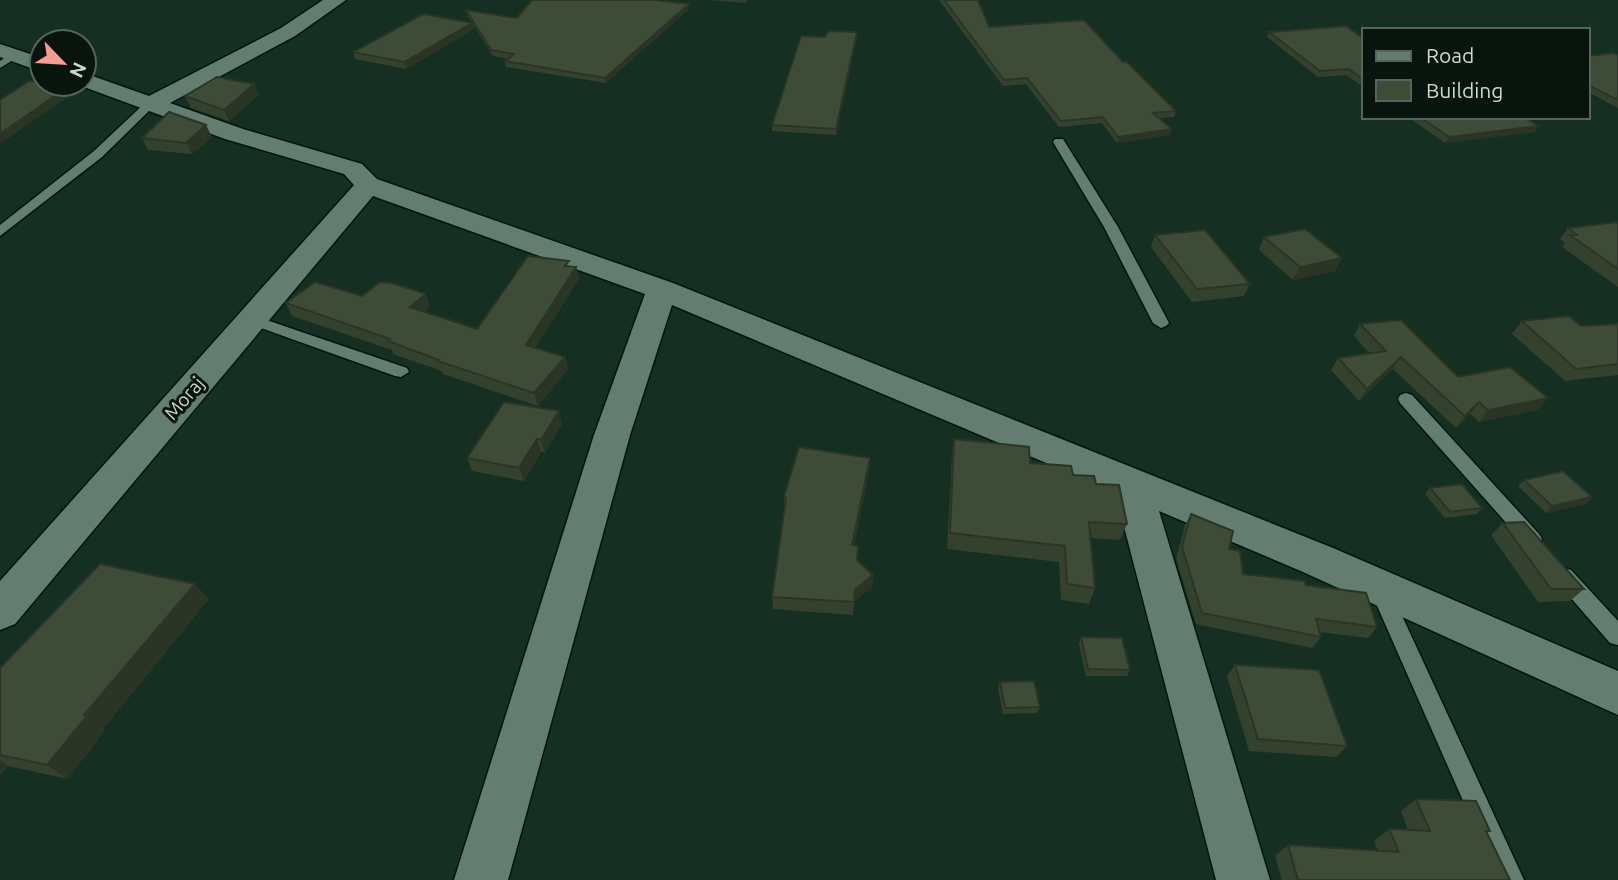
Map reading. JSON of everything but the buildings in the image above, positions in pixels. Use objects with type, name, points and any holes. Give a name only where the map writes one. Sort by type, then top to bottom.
[{"type":"street","points":[[149,104],[288,32],[336,0]]},
{"type":"street","points":[[5,57],[28,62]]},
{"type":"street","points":[[98,85],[234,134],[353,169],[368,185],[663,290],[1378,585],[1618,693]]},
{"type":"street","name":"Moraj","points":[[0,611],[368,185]]},
{"type":"street","points":[[481,880],[612,435],[663,290]]},
{"type":"street","points":[[1132,485],[1243,880]]},
{"type":"lane","points":[[0,232],[98,154],[149,104]]},
{"type":"lane","points":[[1059,142],[1111,227],[1161,323]]},
{"type":"lane","points":[[252,320],[401,372]]},
{"type":"lane","points":[[1406,399],[1618,636]]},
{"type":"lane","points":[[1378,585],[1511,880]]}]
